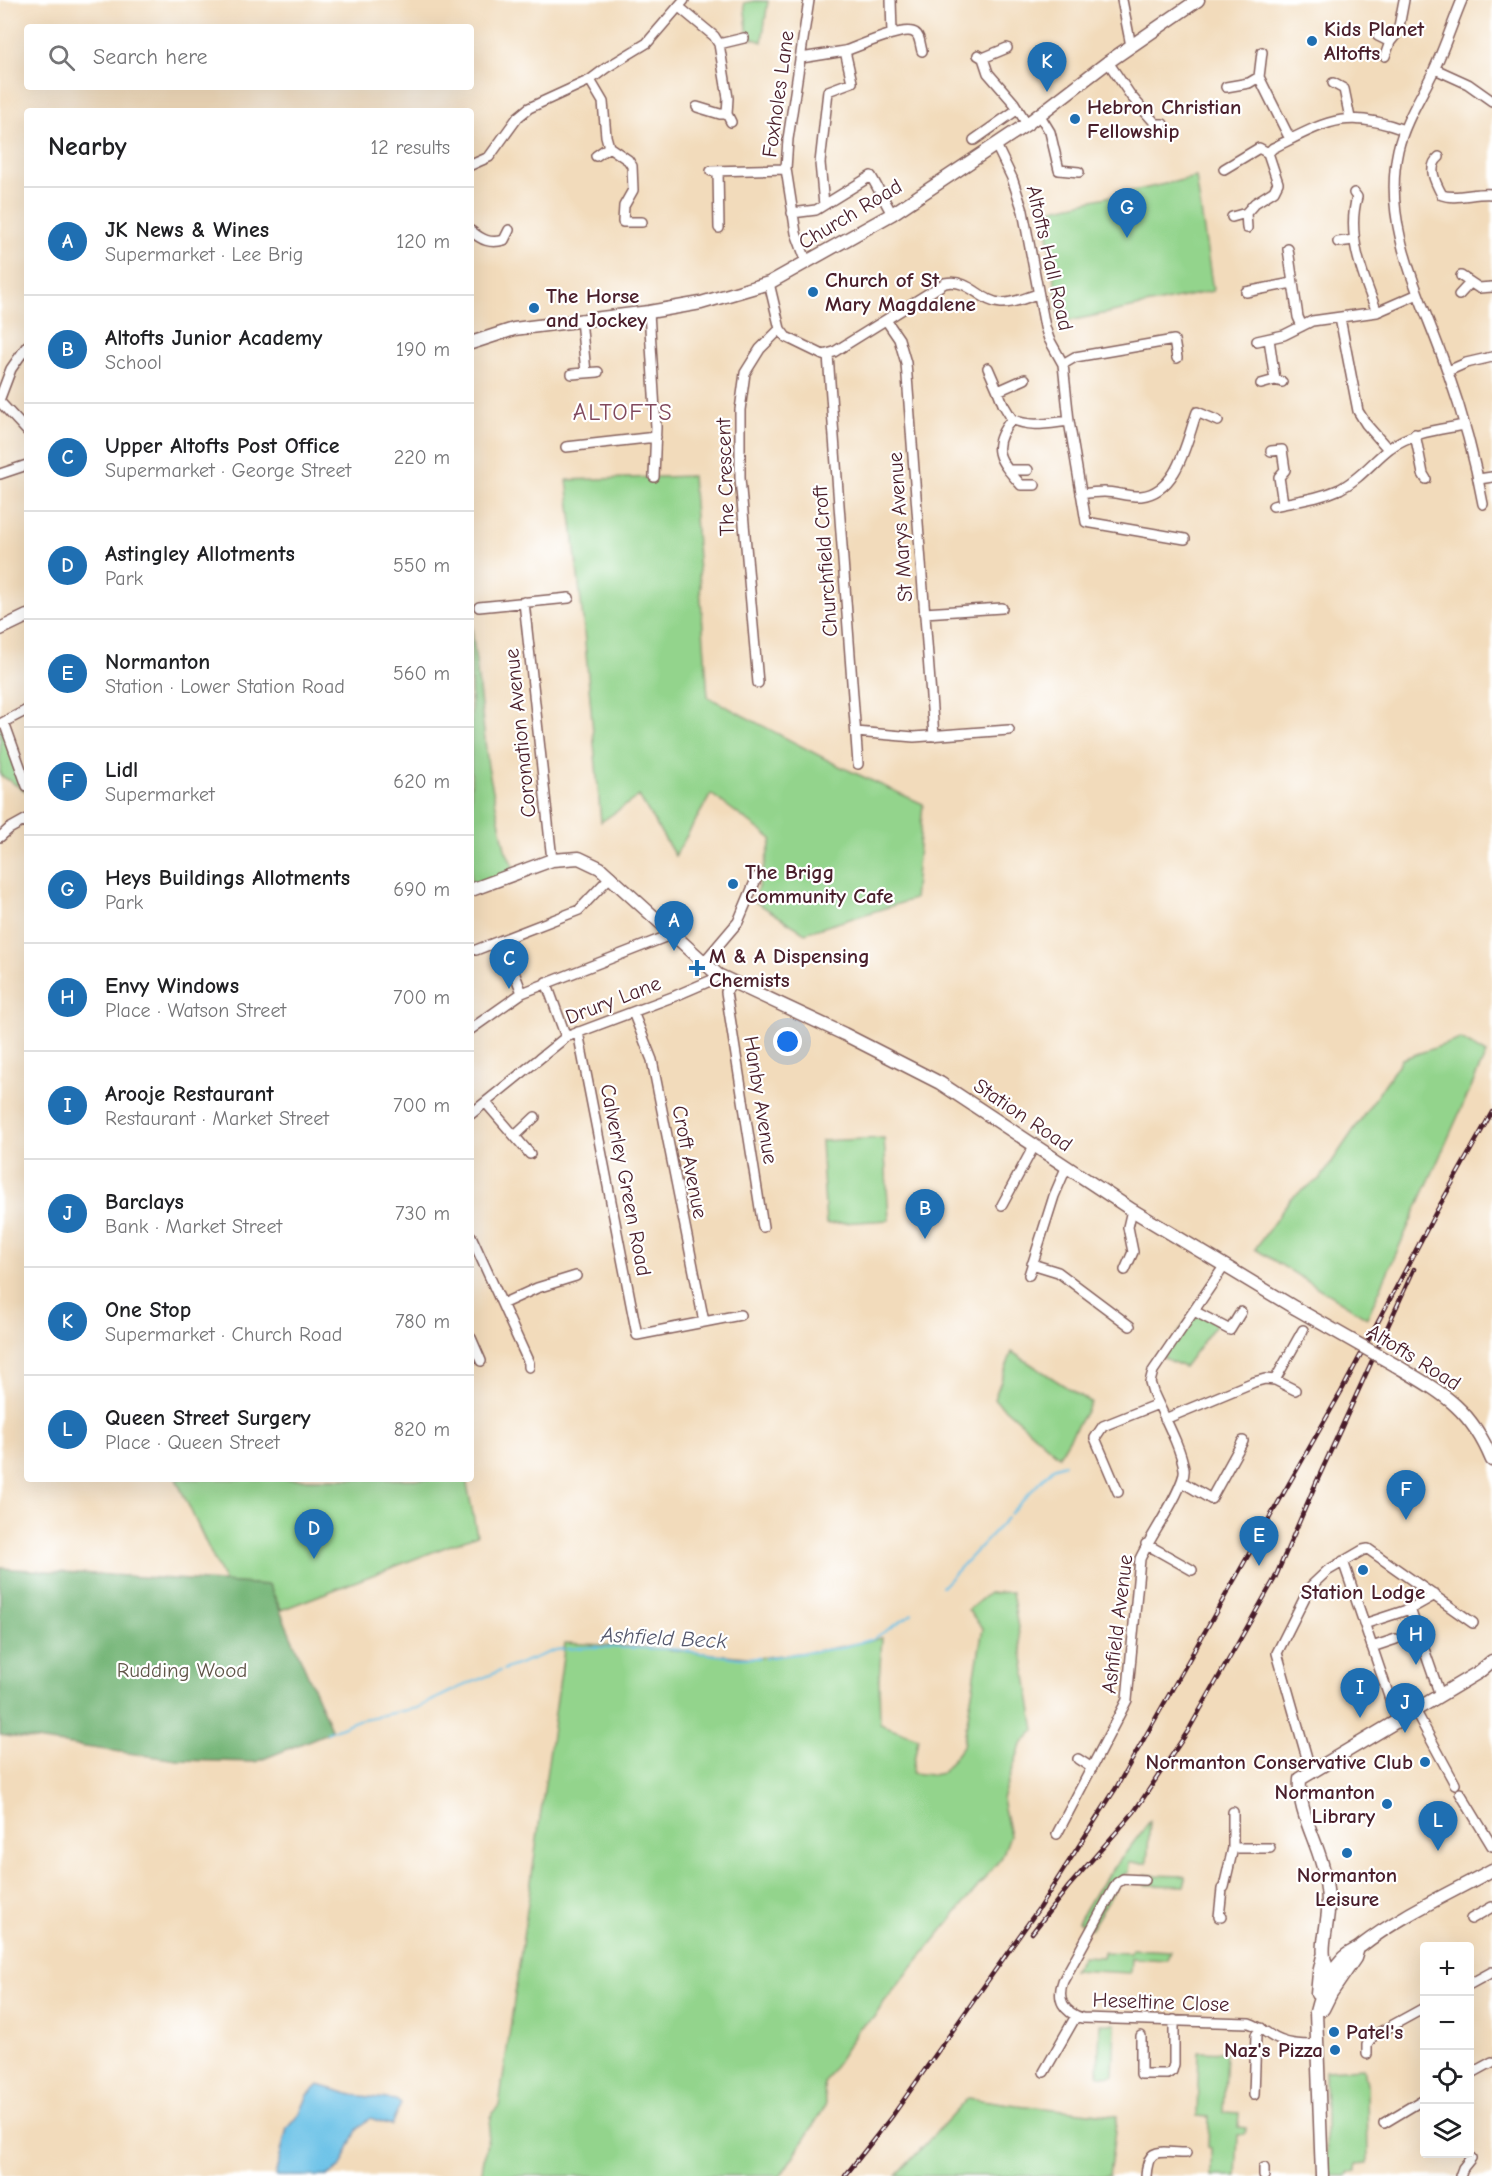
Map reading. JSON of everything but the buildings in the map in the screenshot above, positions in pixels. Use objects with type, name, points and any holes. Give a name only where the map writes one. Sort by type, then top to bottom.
[{"type":"street","name":"Foxholes Lane","points":[[807,263],[796,233],[786,169],[788,139],[809,0]]},
{"type":"street","points":[[891,0],[892,34]]},
{"type":"street","points":[[1122,0],[1131,46]]},
{"type":"street","name":"Church Road","points":[[474,342],[514,329],[649,312],[700,303],[769,283],[892,214],[1027,124],[1108,62],[1198,0]]},
{"type":"street","points":[[1385,57],[1390,42],[1398,32],[1404,0]]},
{"type":"street","points":[[1461,0],[1435,69],[1404,130],[1398,150],[1394,181],[1395,209],[1399,237],[1448,371],[1484,504]]},
{"type":"street","points":[[474,164],[489,157],[518,117],[529,108],[590,80],[647,43],[682,3],[719,44],[729,118],[697,107]]},
{"type":"street","points":[[801,58],[845,51],[892,34],[911,31],[916,33],[922,51]]},
{"type":"street","points":[[1378,36],[1390,42]]},
{"type":"street","points":[[719,44],[744,38]]},
{"type":"street","points":[[1007,48],[980,57],[988,73],[1005,91],[1027,124]]},
{"type":"street","points":[[824,205],[820,163],[828,91],[852,82],[845,51]]},
{"type":"street","points":[[1226,87],[1249,83],[1259,77],[1262,52]]},
{"type":"street","points":[[1108,62],[1156,127]]},
{"type":"street","points":[[1435,69],[1468,84],[1492,101]]},
{"type":"street","points":[[1259,77],[1290,139]]},
{"type":"street","points":[[590,80],[603,102],[609,147],[628,160],[634,173],[633,190],[624,206],[623,222],[642,222]]},
{"type":"street","points":[[1338,82],[1347,97],[1350,118]]},
{"type":"street","points":[[974,140],[1018,109]]},
{"type":"street","points":[[1040,114],[1050,132],[1059,170],[1079,172]]},
{"type":"street","points":[[1268,153],[1290,139],[1331,121],[1350,118],[1385,123],[1404,130]]},
{"type":"street","name":"Altofts Hall Road","points":[[996,145],[1012,178],[1023,211],[1038,294],[1049,339],[1063,363],[1080,494],[1086,522],[1185,539]]},
{"type":"street","points":[[596,156],[609,147]]},
{"type":"street","points":[[1224,169],[1259,148],[1268,153],[1278,183],[1274,190],[1255,203],[1246,213],[1232,217]]},
{"type":"street","points":[[1432,159],[1433,173],[1442,195],[1438,206]]},
{"type":"street","points":[[719,228],[714,171],[786,169]]},
{"type":"street","points":[[792,213],[816,210],[871,176],[892,214]]},
{"type":"street","points":[[1442,195],[1452,197],[1492,194]]},
{"type":"street","points":[[1358,196],[1354,209],[1354,240],[1363,277],[1377,312]]},
{"type":"street","points":[[1246,213],[1246,228]]},
{"type":"street","points":[[474,233],[484,241],[505,244],[509,230]]},
{"type":"street","points":[[1338,242],[1354,240]]},
{"type":"street","points":[[1288,249],[1298,317],[1302,326]]},
{"type":"street","points":[[1461,276],[1479,288],[1492,287]]},
{"type":"street","points":[[769,283],[780,329],[786,337],[823,355],[828,355],[945,283],[954,281],[975,290],[992,301],[1001,303],[1038,294]]},
{"type":"street","points":[[1246,292],[1292,283]]},
{"type":"street","points":[[1459,295],[1470,283]]},
{"type":"street","points":[[1257,341],[1284,335],[1312,321],[1377,312],[1418,294]]},
{"type":"street","points":[[649,312],[656,437],[654,477]]},
{"type":"street","points":[[1340,318],[1358,411],[1366,424],[1389,449]]},
{"type":"street","points":[[581,320],[586,373]]},
{"type":"street","name":"St Marys Avenue","points":[[886,320],[899,339],[906,363],[934,736]]},
{"type":"street","name":"The Crescent","points":[[758,683],[740,478],[740,410],[745,373],[760,349],[780,329]]},
{"type":"street","points":[[1261,384],[1279,381],[1269,339]]},
{"type":"street","points":[[1063,363],[1075,357],[1174,340],[1177,358]]},
{"type":"street","points":[[24,350],[11,369],[0,400],[24,428]]},
{"type":"street","name":"Churchfield Croft","points":[[828,355],[858,764]]},
{"type":"street","points":[[1448,371],[1466,363],[1492,357]]},
{"type":"street","points":[[0,364],[11,369]]},
{"type":"street","points":[[988,368],[1003,405],[1011,418],[1035,425],[1070,421]]},
{"type":"street","points":[[572,375],[598,372]]},
{"type":"street","points":[[999,391],[1025,379]]},
{"type":"street","points":[[1080,494],[1103,492],[1139,496],[1161,488],[1169,481],[1176,469],[1197,412],[1218,421]]},
{"type":"street","points":[[1011,418],[999,437],[997,446],[1002,464],[1021,485],[1035,485]]},
{"type":"street","points":[[1273,506],[1311,499],[1341,488],[1368,470],[1389,449],[1415,434],[1464,425]]},
{"type":"street","points":[[1415,434],[1426,479]]},
{"type":"street","points":[[566,447],[578,442],[656,437]]},
{"type":"street","points":[[1271,451],[1282,450],[1286,470],[1280,477],[1283,503]]},
{"type":"street","points":[[0,474],[24,466]]},
{"type":"street","points":[[1008,470],[1028,470]]},
{"type":"street","points":[[1479,479],[1492,477]]},
{"type":"street","points":[[479,607],[569,598]]},
{"type":"street","name":"Coronation Avenue","points":[[524,602],[552,860]]},
{"type":"street","points":[[924,613],[1002,608]]},
{"type":"street","points":[[0,629],[24,617]]},
{"type":"street","points":[[24,712],[2,723],[24,778]]},
{"type":"street","points":[[856,732],[898,737],[1009,730]]},
{"type":"street","points":[[0,837],[24,821]]},
{"type":"street","name":"Station Road","points":[[474,889],[552,860],[579,858],[600,868],[718,975],[940,1083],[1132,1210],[1295,1308]]},
{"type":"street","points":[[476,950],[579,910],[611,876]]},
{"type":"street","points":[[704,962],[738,922],[757,877]]},
{"type":"street","points":[[474,1027],[522,993],[673,933]]},
{"type":"street","points":[[502,940],[522,993]]},
{"type":"street","name":"Drury Lane","points":[[474,1112],[566,1036],[633,1012],[712,980],[718,975]]},
{"type":"street","points":[[546,982],[566,1036]]},
{"type":"street","name":"Hanby Avenue","points":[[733,982],[726,992],[763,1227]]},
{"type":"street","name":"Croft Avenue","points":[[633,1012],[652,1060],[704,1322]]},
{"type":"street","name":"Calverley Green Road","points":[[578,1032],[637,1335],[704,1322]]},
{"type":"street","points":[[486,1103],[530,1154]]},
{"type":"street","points":[[514,1136],[535,1117]]},
{"type":"street","points":[[1002,1205],[1035,1146]]},
{"type":"street","points":[[1029,1275],[1054,1196],[1066,1168]]},
{"type":"street","points":[[1125,1262],[1133,1252],[1128,1227],[1132,1210]]},
{"type":"street","points":[[474,1243],[529,1367]]},
{"type":"street","points":[[1032,1264],[1058,1272],[1130,1326]]},
{"type":"street","points":[[1225,1265],[1153,1371],[1150,1382],[1185,1471],[1182,1482],[1211,1499],[1244,1441]]},
{"type":"street","points":[[502,1304],[537,1288],[576,1276]]},
{"type":"street","name":"Altofts Road","points":[[1295,1308],[1436,1390],[1467,1415],[1478,1431],[1492,1460]]},
{"type":"street","points":[[1194,1311],[1230,1330],[1241,1312]]},
{"type":"street","points":[[704,1322],[740,1315]]},
{"type":"street","points":[[1275,1380],[1303,1330]]},
{"type":"street","points":[[474,1345],[481,1361]]},
{"type":"street","points":[[1165,1419],[1265,1379],[1275,1380],[1295,1390]]},
{"type":"street","points":[[1118,1492],[1095,1438],[1103,1426],[1158,1404]]},
{"type":"street","name":"Ashfield Avenue","points":[[1057,1834],[1127,1700],[1140,1559],[1146,1544],[1182,1482]]},
{"type":"street","points":[[1146,1544],[1192,1570]]},
{"type":"street","points":[[1306,1775],[1280,1670],[1278,1648],[1310,1587],[1327,1571],[1368,1549],[1473,1623]]},
{"type":"street","points":[[1343,1561],[1397,1720]]},
{"type":"street","points":[[1364,1624],[1410,1608],[1435,1595]]},
{"type":"street","points":[[1410,1608],[1440,1695]]},
{"type":"street","points":[[1372,1647],[1396,1639]]},
{"type":"street","points":[[1322,2176],[1316,2012],[1319,1972],[1325,1950],[1328,1918],[1326,1881],[1299,1791],[1306,1775],[1479,1672],[1492,1661]]},
{"type":"street","points":[[1269,1669],[1280,1670]]},
{"type":"street","points":[[1414,1710],[1455,1784]]},
{"type":"street","points":[[1078,1759],[1092,1768]]},
{"type":"street","points":[[1460,1793],[1492,1846]]},
{"type":"street","points":[[1221,1917],[1219,1917],[1220,1898],[1233,1848],[1233,1812]]},
{"type":"street","points":[[1233,1848],[1270,1848]]},
{"type":"street","points":[[1325,1950],[1354,1950],[1370,1938],[1492,1870]]},
{"type":"street","name":"Heseltine Close","points":[[1146,1880],[1123,1879],[1117,1883],[1063,1981],[1060,1997],[1063,2007],[1082,2018],[1249,2023],[1282,2042],[1317,2045]]},
{"type":"street","points":[[1471,1919],[1492,1907]]},
{"type":"street","points":[[1325,1950],[1337,1974]]},
{"type":"street","points":[[1318,2001],[1337,1974],[1355,1958],[1354,1950]]},
{"type":"street","points":[[1474,1982],[1492,1972]]},
{"type":"street","points":[[1317,2019],[1337,1974]]},
{"type":"street","points":[[1367,2055],[1367,2045],[1373,2036],[1420,2011]]},
{"type":"street","points":[[1044,2072],[1076,2016]]},
{"type":"street","points":[[1141,2036],[1141,2074],[1167,2074],[1172,2071],[1174,2064],[1174,2020]]},
{"type":"street","points":[[1254,2095],[1256,2035],[1260,2028]]},
{"type":"street","points":[[1474,2072],[1492,2062]]},
{"type":"street","points":[[1384,2123],[1420,2102]]},
{"type":"street","points":[[1146,2176],[1147,2161],[1154,2153],[1186,2153]]},
{"type":"street","points":[[1458,2176],[1471,2158]]},
{"type":"green space","points":[[768,1],[762,42],[748,37],[744,3]]},
{"type":"green space","points":[[1196,177],[1213,291],[1059,323],[1053,264],[1044,211]]},
{"type":"green space","points":[[692,476],[708,697],[837,765],[923,804],[914,899],[805,933],[754,901],[772,839],[711,794],[675,856],[639,796],[601,822],[583,620],[567,480]]},
{"type":"green space","points":[[474,646],[488,767],[505,849],[516,872],[474,889]]},
{"type":"green space","points":[[0,724],[24,779],[24,790],[0,775]]},
{"type":"green space","points":[[1461,1039],[1486,1054],[1367,1318],[1255,1249],[1291,1198],[1321,1178],[1402,1059]]},
{"type":"green space","points":[[884,1138],[889,1220],[826,1224],[821,1141]]},
{"type":"green space","points":[[1194,1311],[1217,1323],[1184,1367],[1162,1357]]},
{"type":"green space","points":[[1012,1352],[1091,1403],[1059,1456],[994,1399]]},
{"type":"green space","points":[[177,1482],[467,1482],[477,1535],[281,1610],[269,1585],[225,1583]]},
{"type":"green space","name":"Rudding Wood","points":[[0,1568],[269,1585],[332,1731],[256,1762],[178,1760],[0,1735]]},
{"type":"green space","points":[[1012,1592],[1035,1730],[1021,1745],[1002,1799],[1010,1835],[1002,1857],[884,2002],[874,2018],[860,2027],[824,2082],[825,2107],[782,2174],[780,2176],[481,2176],[492,2113],[499,2106],[565,1643],[640,1647],[757,1658],[823,1650],[882,1638],[879,1680],[880,1724],[918,1738],[912,1773],[932,1775],[942,1773],[963,1746],[983,1628],[968,1610],[989,1593]]},
{"type":"green space","points":[[1150,1821],[1147,1863],[1129,1863],[1128,1873],[1124,1874],[1091,1929],[1078,1922],[1097,1890]]},
{"type":"green space","points":[[1146,1875],[1185,1876],[1185,1886],[1145,1885]]},
{"type":"green space","points":[[1132,1949],[1170,1951],[1167,1960],[1131,1958],[1130,1973],[1073,1970],[1082,1956],[1102,1957],[1103,1952],[1131,1953]]},
{"type":"green space","points":[[1100,2024],[1115,2024],[1113,2076],[1098,2075]]},
{"type":"green space","points":[[1199,2051],[1226,2052],[1223,2112],[1239,2113],[1238,2127],[1246,2128],[1245,2134],[1238,2135],[1236,2176],[1211,2176],[1211,2148],[1208,2147],[1209,2117],[1197,2116]]},
{"type":"green space","points":[[1364,2068],[1367,2085],[1368,2163],[1356,2164],[1356,2171],[1348,2173],[1347,2176],[1327,2176],[1325,2070]]},
{"type":"green space","points":[[968,2098],[1117,2116],[1109,2176],[896,2176]]},
{"type":"water","points":[[318,2085],[353,2095],[396,2100],[401,2104],[391,2125],[370,2118],[357,2130],[340,2168],[327,2176],[275,2176],[287,2128],[300,2113],[308,2095]]},
{"type":"waterway","name":"Ashfield Beck","points":[[1010,1514],[1053,1468],[1064,1464]]},
{"type":"waterway","name":"Ashfield Beck","points":[[942,1587],[1007,1518]]},
{"type":"waterway","name":"Ashfield Beck","points":[[765,1658],[839,1648],[873,1639],[912,1614]]},
{"type":"waterway","name":"Ashfield Beck","points":[[567,1649],[593,1647],[673,1649],[738,1658],[759,1658]]},
{"type":"waterway","name":"Ashfield Beck","points":[[503,1670],[564,1649]]},
{"type":"waterway","name":"Ashfield Beck","points":[[327,1733],[358,1720],[417,1708],[500,1671]]},
{"type":"railway","points":[[845,2176],[893,2115],[1039,1908],[1116,1788],[1341,1392],[1436,1212],[1492,1112]]},
{"type":"railway","points":[[1032,1933],[1069,1886],[1134,1812],[1188,1731],[1275,1578],[1414,1269]]},
{"type":"place","name":"Kids Planet Altofts","points":[[1312,41]]},
{"type":"place","name":"One Stop","points":[[1047,92]]},
{"type":"place","name":"Hebron Christian Fellowship","points":[[1075,119]]},
{"type":"place","name":"Heys Buildings Allotments","points":[[1127,238]]},
{"type":"place","name":"Church of St Mary Magdalene","points":[[813,292]]},
{"type":"place","name":"The Horse and Jockey","points":[[534,308]]},
{"type":"place","name":"The Brigg Community Cafe","points":[[733,884]]},
{"type":"place","name":"JK News & Wines","points":[[674,951]]},
{"type":"place","name":"M & A Dispensing Chemists","points":[[697,968]]},
{"type":"place","name":"Upper Altofts Post Office","points":[[509,989]]},
{"type":"place","name":"Altofts Junior Academy","points":[[925,1239]]},
{"type":"place","name":"Lidl","points":[[1406,1520]]},
{"type":"place","name":"Astingley Allotments","points":[[314,1559]]},
{"type":"place","name":"Normanton","points":[[1259,1566]]},
{"type":"place","name":"Station Lodge","points":[[1363,1570]]},
{"type":"place","name":"Envy Windows","points":[[1416,1665]]},
{"type":"place","name":"Arooje Restaurant","points":[[1360,1718]]},
{"type":"place","name":"Barclays","points":[[1405,1733]]},
{"type":"place","name":"Normanton Conservative Club","points":[[1425,1762]]},
{"type":"place","name":"Normanton Library","points":[[1387,1804]]},
{"type":"place","name":"Queen Street Surgery","points":[[1438,1851]]},
{"type":"place","name":"Normanton Leisure","points":[[1347,1853]]},
{"type":"place","name":"Patel's","points":[[1334,2032]]},
{"type":"place","name":"Naz's Pizza","points":[[1335,2050]]},
{"type":"district","name":"ALTOFTS","points":[[623,412]]}]
